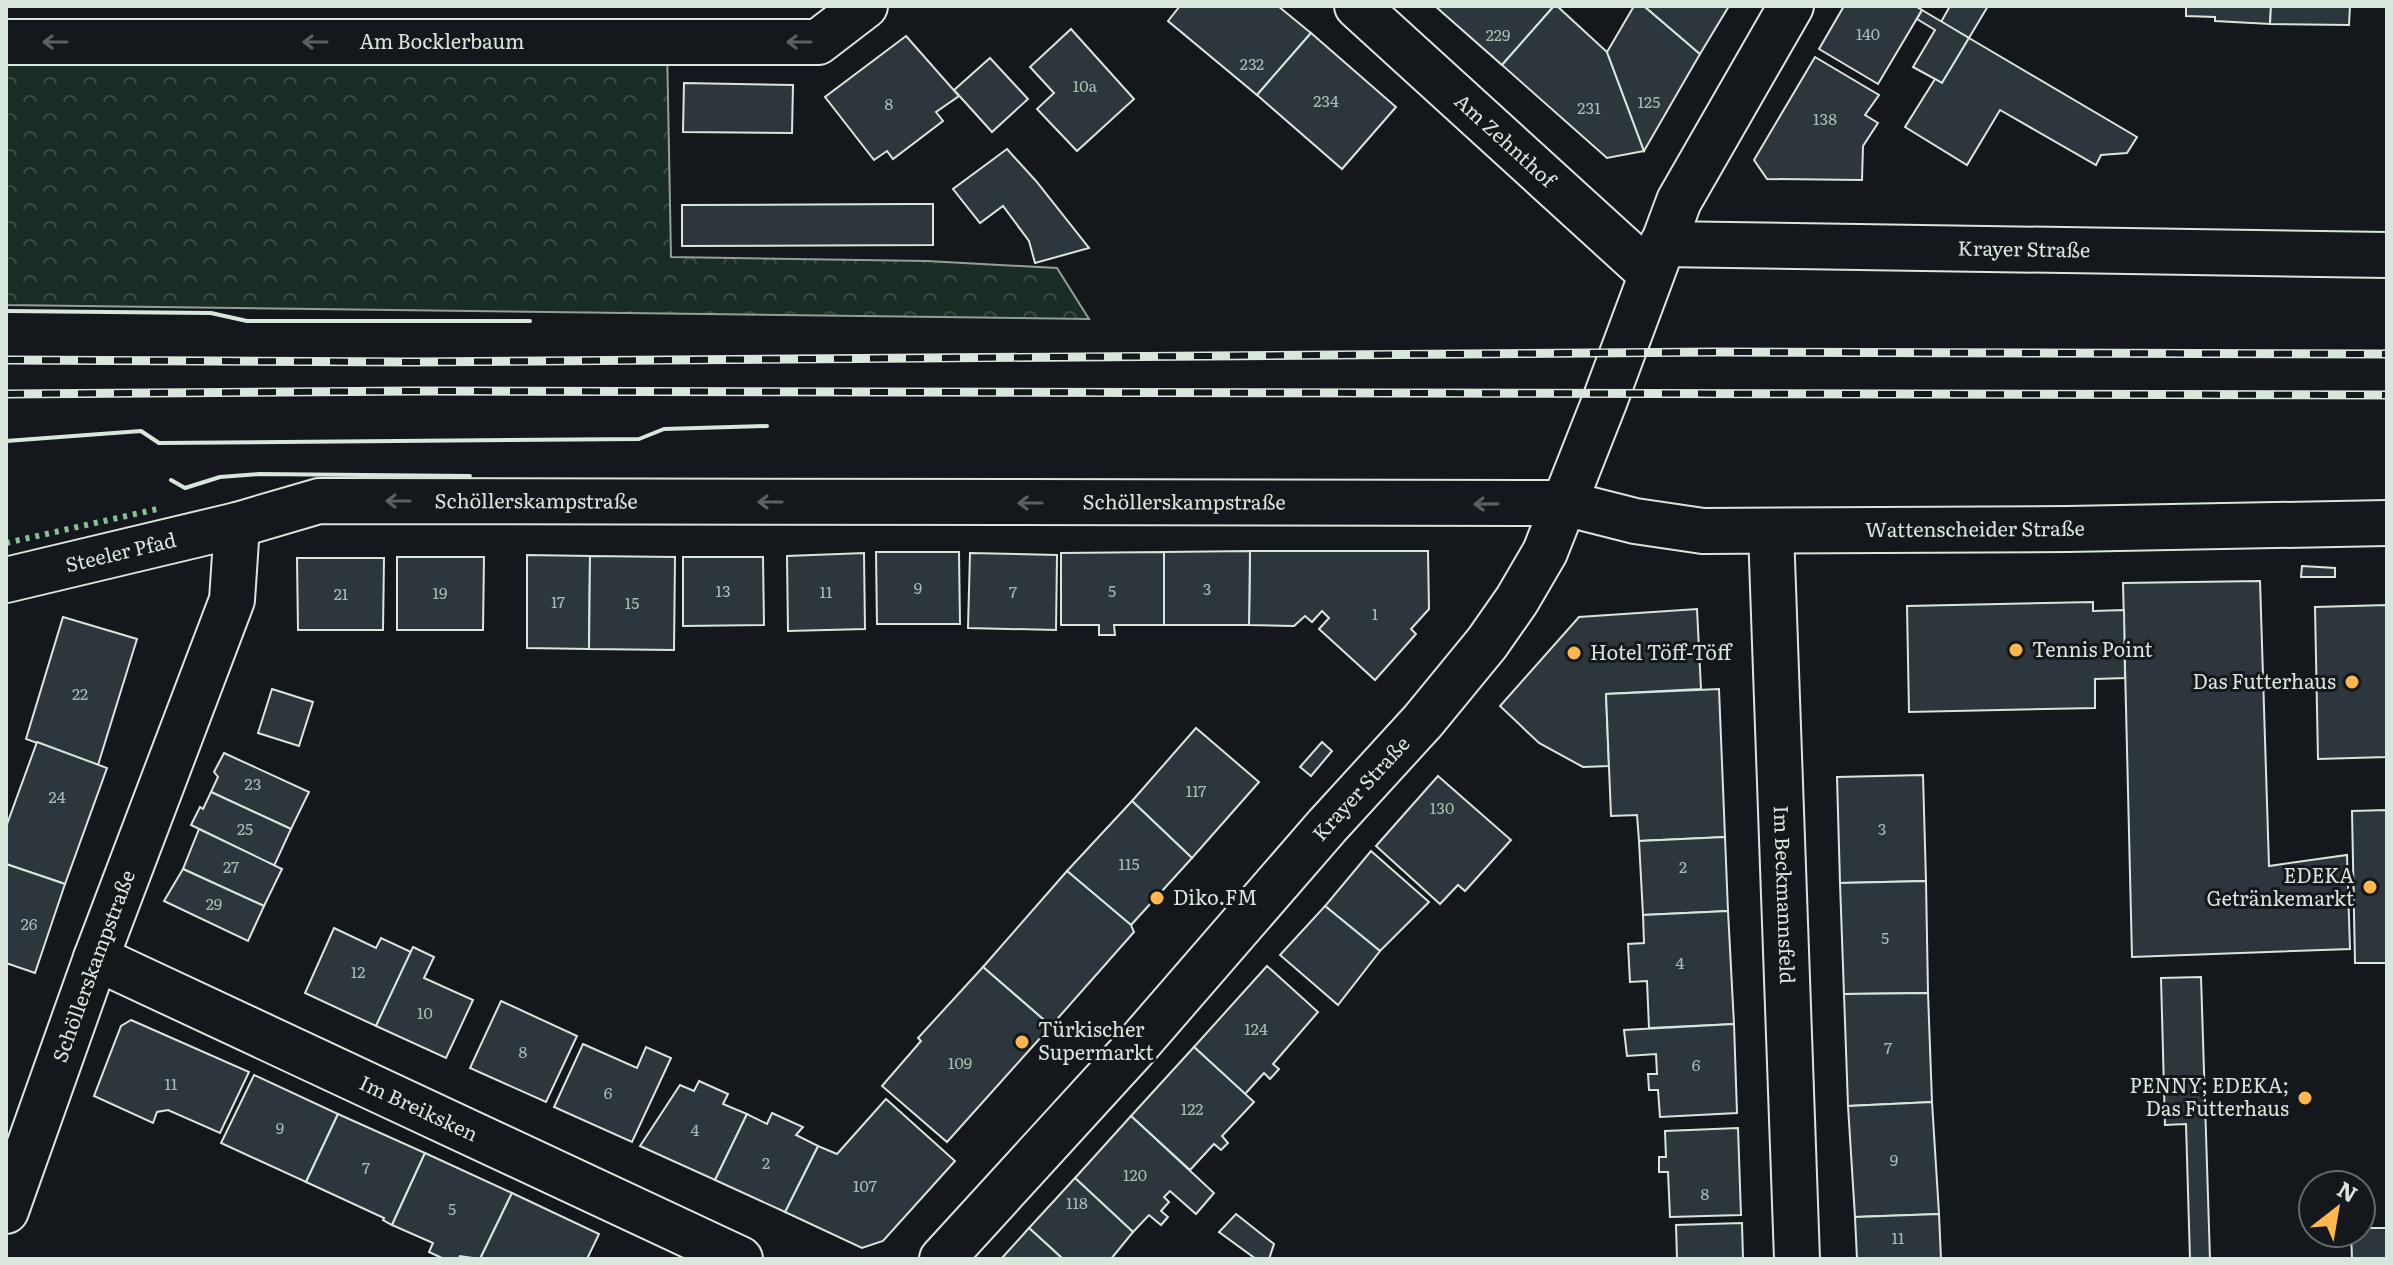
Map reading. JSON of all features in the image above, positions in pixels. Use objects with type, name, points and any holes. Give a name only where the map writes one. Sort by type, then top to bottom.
[{"type":"street","name":"Am Bocklerbaum","points":[[6,42],[818,42],[865,6]]},
{"type":"street","name":"Am Zehnthof","points":[[1357,6],[1657,259]]},
{"type":"street","name":"Krayer Straße","points":[[942,1259],[1132,1051],[1327,826],[1423,721],[1487,643],[1517,600],[1545,552],[1679,201],[1791,6]]},
{"type":"street","name":"Krayer Straße","points":[[1657,259],[2387,255]]},
{"type":"street","name":"Schöllerskampstraße","points":[[6,1211],[96,958],[232,600],[237,525],[319,501],[1564,503]]},
{"type":"street","name":"Wattenscheider Straße","points":[[1564,503],[1635,521],[1703,531],[2387,523]]},
{"type":"street","name":"Steeler Pfad","points":[[6,580],[237,525]]},
{"type":"street","name":"Im Beckmannsfeld","points":[[1771,531],[1797,1259]]},
{"type":"street","name":"Im Breiksken","points":[[96,958],[740,1259]]},
{"type":"green space","points":[[6,45],[667,46],[671,257],[927,261],[1057,268],[1089,319],[6,305]]},
{"type":"building","points":[[1180,6],[1278,6],[1311,33],[1257,95],[1168,21]]},
{"type":"building","points":[[1435,6],[1554,6],[1502,65]]},
{"type":"building","points":[[1554,6],[1607,52],[1644,151],[1607,158],[1502,65]]},
{"type":"building","points":[[1634,6],[1644,6],[1700,54],[1644,151],[1607,52]]},
{"type":"building","points":[[1644,6],[1729,6],[1700,54]]},
{"type":"building","points":[[1844,6],[1915,6],[1922,10],[1878,84],[1819,49]]},
{"type":"building","points":[[1950,6],[1988,6],[1969,38],[1941,22]]},
{"type":"building","points":[[2186,6],[2271,6],[2270,24],[2186,16]]},
{"type":"building","points":[[2271,6],[2350,6],[2349,25],[2270,24]]},
{"type":"building","points":[[1922,10],[1969,38],[1942,83],[1913,67],[1935,30],[1917,19]]},
{"type":"building","points":[[1071,29],[1134,99],[1077,151],[1037,109],[1054,93],[1030,67]]},
{"type":"building","points":[[1311,33],[1396,107],[1342,169],[1257,95]]},
{"type":"building","points":[[906,36],[959,96],[936,112],[943,121],[893,159],[887,151],[874,160],[825,97]]},
{"type":"building","points":[[1969,38],[2137,137],[2127,153],[2101,155],[2096,165],[2000,110],[1967,165],[1905,127],[1935,79],[1942,83]]},
{"type":"building","points":[[1815,57],[1879,95],[1865,115],[1878,123],[1863,146],[1862,180],[1767,179],[1754,160]]},
{"type":"building","points":[[990,58],[1028,99],[992,132],[954,90]]},
{"type":"building","points":[[684,83],[793,85],[792,133],[683,132]]},
{"type":"building","points":[[1007,149],[1089,248],[1035,263],[1029,241],[1003,206],[980,223],[953,189]]},
{"type":"building","points":[[933,204],[933,245],[682,246],[682,205]]},
{"type":"building","points":[[1250,551],[1428,551],[1429,609],[1411,629],[1416,634],[1375,680],[1319,629],[1329,618],[1322,611],[1312,622],[1305,616],[1294,626],[1249,625]]},
{"type":"building","points":[[1250,551],[1249,625],[1164,625],[1164,552]]},
{"type":"building","points":[[876,552],[959,552],[960,624],[877,624]]},
{"type":"building","points":[[1164,552],[1164,625],[1114,625],[1115,635],[1099,635],[1099,625],[1061,625],[1061,553]]},
{"type":"building","points":[[864,553],[865,629],[788,631],[787,556]]},
{"type":"building","points":[[970,553],[1057,555],[1056,630],[968,628]]},
{"type":"building","points":[[527,555],[590,556],[589,649],[527,648]]},
{"type":"building","points":[[590,556],[675,557],[674,650],[589,649]]},
{"type":"building","points":[[397,557],[484,557],[483,630],[397,630]]},
{"type":"building","points":[[683,557],[763,557],[764,625],[683,626]]},
{"type":"building","points":[[297,558],[384,558],[383,630],[298,630]]},
{"type":"building","points":[[2302,566],[2335,568],[2335,577],[2301,577]]},
{"type":"building","points":[[2260,581],[2269,866],[2347,855],[2350,949],[2132,957],[2123,583]]},
{"type":"building","name":"Tennis Point","points":[[2093,602],[2093,611],[2124,610],[2125,678],[2095,679],[2095,708],[1909,712],[1907,606]]},
{"type":"building","name":"Das Futterhaus","points":[[2387,605],[2387,757],[2318,759],[2315,607]]},
{"type":"building","points":[[1697,609],[1701,689],[1606,694],[1609,766],[1583,767],[1539,743],[1500,706],[1579,617]]},
{"type":"building","points":[[63,617],[137,639],[98,765],[26,739]]},
{"type":"building","points":[[272,689],[313,702],[299,746],[258,733]]},
{"type":"building","points":[[1719,689],[1725,837],[1639,841],[1637,815],[1611,816],[1606,694]]},
{"type":"building","points":[[1196,728],[1259,782],[1192,858],[1132,801]]},
{"type":"building","points":[[37,742],[107,768],[65,884],[6,864],[6,827]]},
{"type":"building","points":[[1322,742],[1332,751],[1311,776],[1300,767]]},
{"type":"building","points":[[224,753],[309,792],[291,829],[211,792],[218,777],[214,772]]},
{"type":"building","points":[[1923,775],[1926,881],[1840,883],[1837,777]]},
{"type":"building","points":[[1438,776],[1511,840],[1465,891],[1458,885],[1440,904],[1376,846]]},
{"type":"building","points":[[211,792],[291,829],[274,866],[191,825]]},
{"type":"building","points":[[1132,801],[1192,858],[1131,925],[1067,871]]},
{"type":"building","name":"EDEKA Getränkemarkt","points":[[2387,810],[2387,963],[2355,963],[2352,811]]},
{"type":"building","points":[[199,829],[282,869],[264,906],[183,869]]},
{"type":"building","points":[[1725,837],[1728,911],[1643,915],[1639,841]]},
{"type":"building","points":[[1371,851],[1429,902],[1380,951],[1325,906]]},
{"type":"building","points":[[6,864],[65,884],[35,973],[6,963]]},
{"type":"building","points":[[183,869],[264,906],[248,941],[164,901]]},
{"type":"building","points":[[1067,871],[1131,925],[1134,932],[1051,1026],[983,967]]},
{"type":"building","points":[[1926,881],[1928,993],[1844,994],[1840,883]]},
{"type":"building","points":[[1325,906],[1380,951],[1338,1005],[1280,955]]},
{"type":"building","points":[[1728,911],[1734,1024],[1649,1028],[1647,981],[1630,982],[1628,944],[1644,943],[1643,915]]},
{"type":"building","points":[[334,928],[376,948],[381,938],[411,952],[376,1026],[305,993]]},
{"type":"building","points":[[413,947],[434,957],[424,978],[473,1000],[446,1058],[376,1026]]},
{"type":"building","points":[[1267,966],[1318,1012],[1273,1064],[1279,1069],[1270,1079],[1264,1073],[1245,1094],[1194,1047]]},
{"type":"building","points":[[983,967],[1051,1026],[947,1142],[882,1086],[921,1041],[918,1038]]},
{"type":"building","points":[[2201,977],[2210,1259],[2190,1259],[2186,1124],[2165,1125],[2161,978]]},
{"type":"building","points":[[1928,993],[1932,1102],[1848,1106],[1844,994]]},
{"type":"building","points":[[501,1001],[577,1036],[546,1102],[470,1068]]},
{"type":"building","points":[[131,1020],[249,1072],[220,1133],[168,1110],[157,1112],[153,1123],[94,1096],[121,1026]]},
{"type":"building","points":[[1734,1024],[1737,1113],[1660,1117],[1658,1090],[1649,1090],[1648,1074],[1657,1074],[1656,1054],[1627,1056],[1624,1030]]},
{"type":"building","points":[[583,1044],[637,1068],[646,1047],[671,1058],[632,1142],[554,1107]]},
{"type":"building","points":[[1194,1047],[1254,1102],[1222,1136],[1228,1143],[1221,1150],[1214,1144],[1190,1170],[1131,1116]]},
{"type":"building","points":[[254,1075],[338,1114],[306,1182],[221,1143]]},
{"type":"building","points":[[699,1081],[728,1094],[723,1104],[747,1114],[715,1180],[640,1146],[680,1085],[694,1091]]},
{"type":"building","points":[[886,1099],[955,1161],[883,1241],[862,1248],[785,1212],[818,1146],[837,1154]]},
{"type":"building","points":[[1932,1102],[1939,1214],[1855,1217],[1848,1106]]},
{"type":"building","points":[[772,1113],[803,1127],[796,1135],[818,1146],[785,1212],[715,1180],[747,1114],[767,1124]]},
{"type":"building","points":[[338,1114],[425,1153],[392,1225],[384,1218],[306,1182]]},
{"type":"building","points":[[1131,1116],[1214,1193],[1196,1214],[1170,1191],[1164,1197],[1169,1202],[1161,1211],[1168,1217],[1161,1225],[1149,1215],[1133,1232],[1075,1178]]},
{"type":"building","points":[[1738,1128],[1741,1215],[1670,1217],[1668,1172],[1659,1172],[1659,1157],[1666,1157],[1665,1131]]},
{"type":"building","points":[[425,1153],[512,1193],[480,1259],[460,1256],[459,1259],[444,1259],[429,1252],[433,1243],[392,1225]]},
{"type":"building","points":[[1075,1178],[1133,1232],[1111,1259],[1063,1259],[1029,1228]]},
{"type":"building","points":[[512,1193],[599,1234],[587,1259],[480,1259]]},
{"type":"building","points":[[1236,1214],[1274,1244],[1269,1259],[1256,1259],[1219,1232]]},
{"type":"building","points":[[1939,1214],[1941,1259],[1857,1259],[1855,1217]]},
{"type":"building","points":[[1742,1223],[1743,1259],[1677,1259],[1676,1225]]},
{"type":"building","points":[[1029,1228],[1063,1259],[1001,1259]]},
{"type":"building","points":[[2377,1228],[2387,1228],[2387,1259],[2352,1259],[2352,1249],[2377,1249]]},
{"type":"railway","points":[[6,360],[415,362],[1717,352],[2387,354]]},
{"type":"railway","points":[[6,394],[415,391],[2387,395]]},
{"type":"hedge","points":[[6,543],[162,508]]},
{"type":"wall","points":[[6,311],[211,313],[247,321],[530,321]]},
{"type":"wall","points":[[6,441],[141,431],[159,443],[639,439],[664,429],[767,426]]},
{"type":"wall","points":[[171,480],[185,488],[220,477],[259,474],[470,476]]},
{"type":"place","name":"Tennis Point","points":[[2016,650]]},
{"type":"place","name":"Hotel Töff-Töff","points":[[1574,653]]},
{"type":"place","name":"Das Futterhaus","points":[[2352,682]]},
{"type":"place","name":"EDEKA Getränkemarkt","points":[[2370,887]]},
{"type":"place","name":"Diko.FM","points":[[1157,898]]},
{"type":"place","name":"Türkischer Supermarkt","points":[[1022,1042]]},
{"type":"place","name":"PENNY; EDEKA; Das Futterhaus","points":[[2305,1098]]}]
